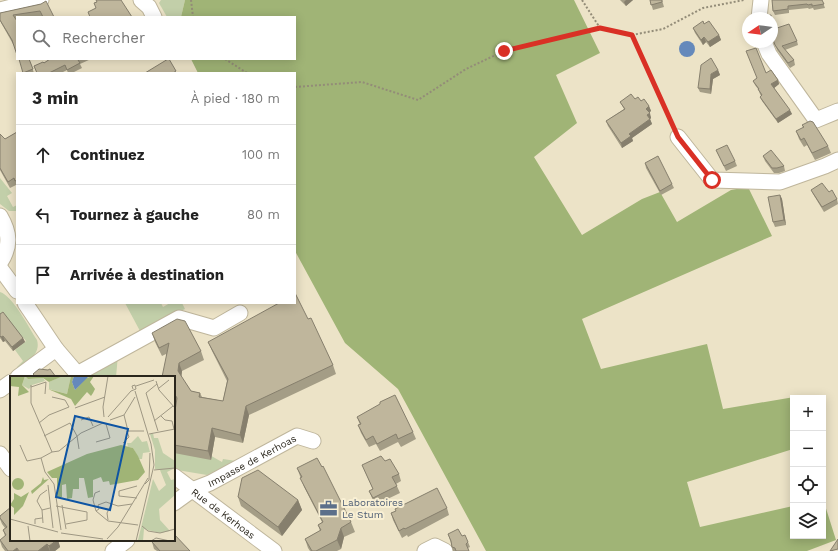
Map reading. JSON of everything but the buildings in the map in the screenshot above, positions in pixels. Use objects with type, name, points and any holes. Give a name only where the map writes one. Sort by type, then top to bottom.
[{"type":"street","points":[[0,10],[24,2],[41,0]]},
{"type":"street","points":[[141,0],[148,7],[153,16]]},
{"type":"street","points":[[760,12],[761,0]]},
{"type":"street","points":[[766,48],[768,54],[816,120],[838,111]]},
{"type":"street","points":[[678,137],[712,180],[780,182],[838,160]]},
{"type":"street","points":[[0,263],[5,256],[8,245],[8,221]]},
{"type":"street","points":[[0,268],[16,290]]},
{"type":"street","points":[[26,304],[56,349],[78,376],[179,318],[214,328],[240,313]]},
{"type":"street","points":[[19,376],[56,349]]},
{"type":"street","points":[[0,390],[10,383]]},
{"type":"street","name":"Impasse de Kerhoas","points":[[175,502],[192,490],[210,483],[297,436],[313,441]]},
{"type":"street","points":[[0,454],[10,468]]},
{"type":"street","name":"Rue de Kerhoas","points":[[175,477],[274,551]]},
{"type":"street","points":[[113,551],[126,541]]},
{"type":"street","points":[[425,551],[434,546],[445,551]]},
{"type":"path","points":[[191,0],[193,16]]},
{"type":"path","points":[[582,0],[600,28]]},
{"type":"path","points":[[296,87],[362,82],[418,100],[466,69],[504,51],[600,28],[632,35],[663,29],[702,8],[744,0]]},
{"type":"path","points":[[632,35],[678,137]]},
{"type":"path","points":[[227,60],[245,72]]},
{"type":"green space","points":[[161,0],[185,0],[181,16],[166,16],[159,3]]},
{"type":"green space","points":[[185,0],[574,0],[600,53],[556,75],[577,123],[534,157],[582,235],[642,199],[660,192],[677,222],[731,190],[748,187],[772,236],[582,319],[601,369],[707,344],[723,409],[790,398],[790,450],[687,482],[700,527],[790,507],[790,539],[826,539],[826,508],[836,540],[807,551],[486,551],[398,389],[345,343],[296,253],[296,72],[198,72],[192,60],[296,60],[296,16],[181,16]]},
{"type":"green space","points":[[0,178],[12,193],[7,196],[13,207],[16,206],[16,211],[9,211],[0,204]]},
{"type":"green space","points":[[0,292],[5,295],[15,306],[37,340],[38,345],[33,357],[19,369],[17,367],[23,361],[15,350],[26,341],[22,336],[21,337],[0,320]]},
{"type":"green space","points":[[126,304],[162,304],[163,307],[168,304],[182,304],[185,309],[140,331]]},
{"type":"green space","points":[[118,355],[116,376],[87,376],[85,374]]},
{"type":"green space","points":[[175,436],[222,462],[223,459],[236,461],[207,475],[175,469]]},
{"type":"water","points":[[687,41],[694,46],[695,49],[690,56],[687,57],[680,52],[679,49],[684,42]]},
{"type":"place","name":"Laboratoires Le Stum","points":[[329,508]]},
{"type":"route","points":[[504,51],[600,28],[632,35],[678,137],[712,180]]}]
